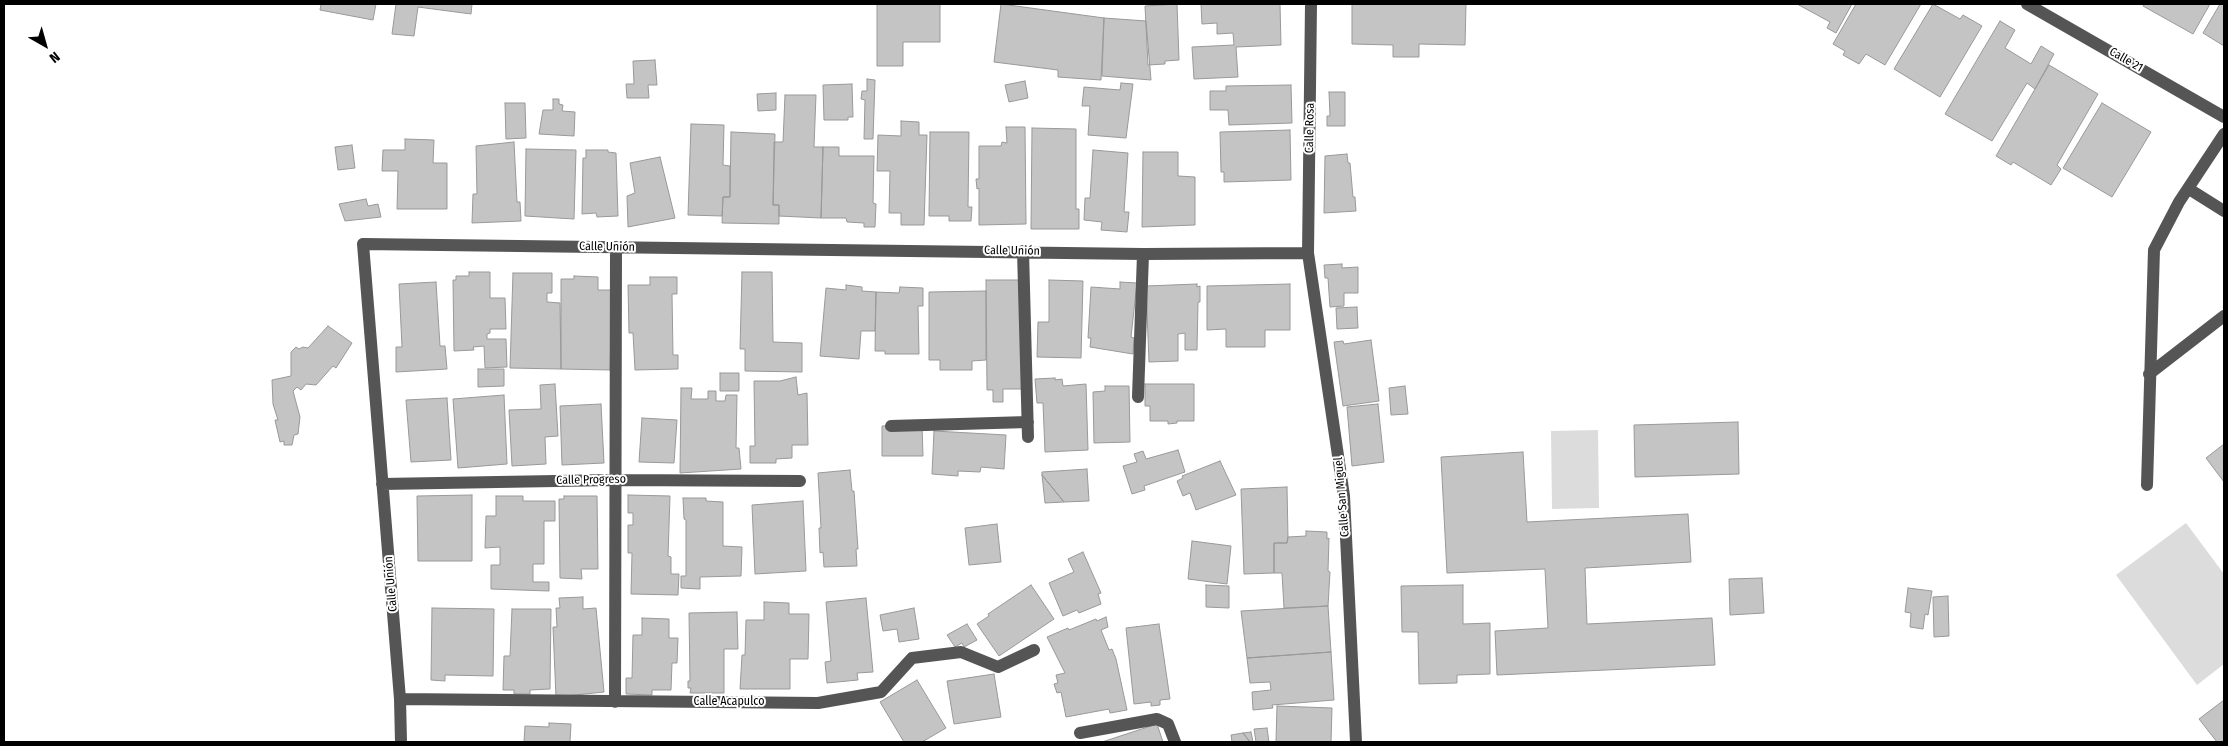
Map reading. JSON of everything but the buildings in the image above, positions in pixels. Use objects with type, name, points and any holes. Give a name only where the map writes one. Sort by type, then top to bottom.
[{"type":"street","name":"Calle Rosa","points":[[1308,253],[1312,4]]},
{"type":"street","name":"Calle 21","points":[[2027,4],[2224,117]]},
{"type":"street","points":[[2147,485],[2154,250],[2189,189],[2224,134]]},
{"type":"street","points":[[2189,189],[2224,211]]},
{"type":"street","name":"Calle Unión","points":[[401,742],[400,699],[363,244],[1143,254],[1308,253]]},
{"type":"street","points":[[614,702],[616,247]]},
{"type":"street","points":[[1023,252],[1028,436]]},
{"type":"street","name":"Calle San Miguel","points":[[1308,253],[1344,496],[1356,742]]},
{"type":"street","points":[[1138,397],[1143,254]]},
{"type":"street","points":[[2149,374],[2224,316]]},
{"type":"street","points":[[891,426],[1028,422]]},
{"type":"street","name":"Calle Progreso","points":[[382,484],[614,480],[800,481]]},
{"type":"street","name":"Calle Acapulco","points":[[400,699],[818,703],[881,692],[912,658],[961,652],[998,667],[1034,650]]},
{"type":"street","points":[[1080,732],[1158,719],[1168,724],[1175,742]]},
{"type":"shaded area","points":[[1598,430],[1599,508],[1552,509],[1551,431]]},
{"type":"shaded area","points":[[2186,523],[2224,574],[2224,664],[2197,685],[2116,575]]}]
